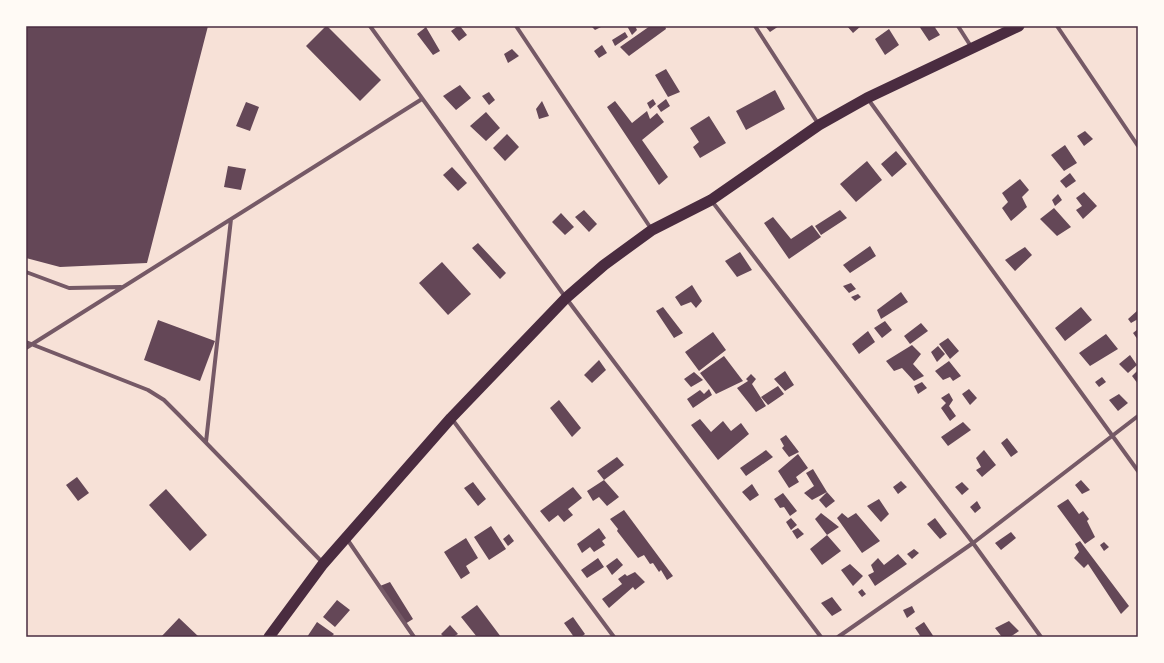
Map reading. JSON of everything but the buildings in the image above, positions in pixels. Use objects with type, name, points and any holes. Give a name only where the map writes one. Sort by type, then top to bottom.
[{"type":"highway","points":[[269,637],[346,537],[451,418],[566,298],[604,266],[652,230],[711,200],[819,125],[867,98],[1019,26]]},
{"type":"street","points":[[370,26],[566,298],[821,637]]},
{"type":"street","points":[[516,26],[652,230]]},
{"type":"street","points":[[754,26],[819,125]]},
{"type":"street","points":[[958,26],[972,48]]},
{"type":"street","points":[[1057,26],[1138,146]]},
{"type":"street","points":[[867,98],[1138,471]]},
{"type":"street","points":[[26,348],[422,99]]},
{"type":"street","points":[[711,200],[973,543],[1041,637]]},
{"type":"street","points":[[206,442],[231,219]]},
{"type":"street","points":[[26,272],[69,288],[121,287]]},
{"type":"street","points":[[26,342],[148,390],[164,400],[324,564]]},
{"type":"street","points":[[838,637],[973,543],[1138,416]]},
{"type":"street","points":[[451,418],[614,637]]},
{"type":"street","points":[[346,537],[414,637]]}]
